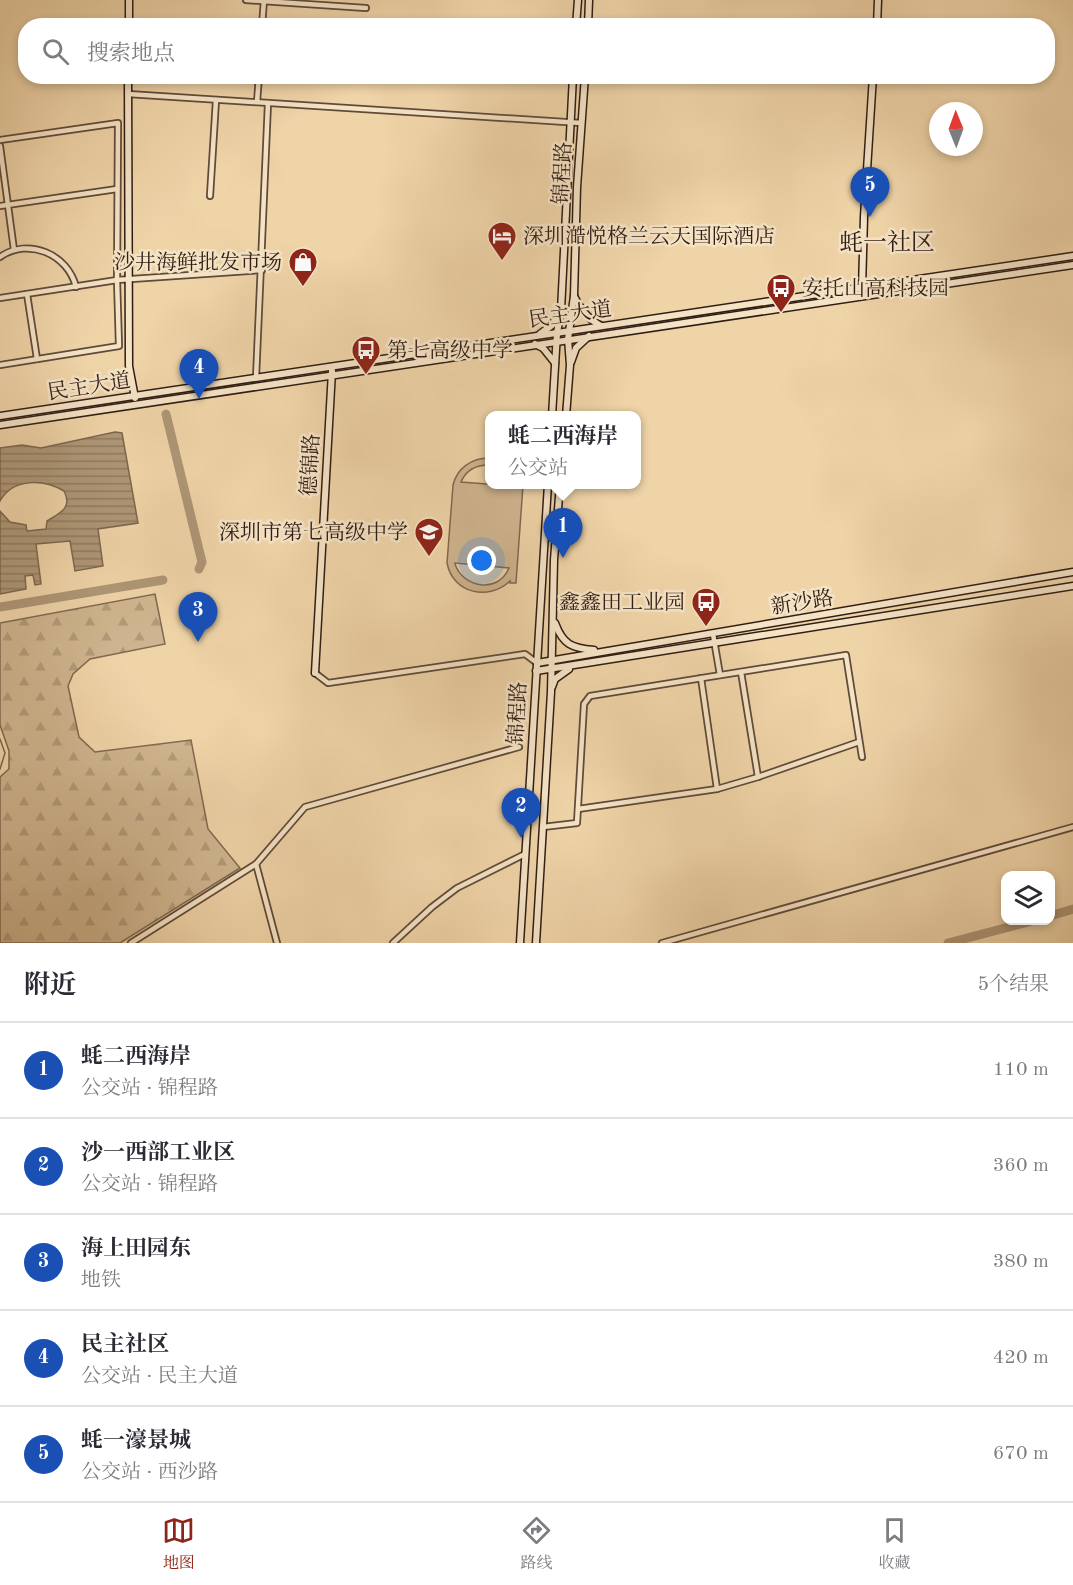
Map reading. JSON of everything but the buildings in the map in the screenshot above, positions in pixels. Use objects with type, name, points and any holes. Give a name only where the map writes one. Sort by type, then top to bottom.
[{"type":"main road","points":[[129,0],[129,18]]},
{"type":"main road","points":[[577,18],[578,0]]},
{"type":"main road","points":[[588,18],[589,0]]},
{"type":"main road","points":[[877,18],[878,0]]},
{"type":"main road","points":[[128,84],[129,366],[136,405]]},
{"type":"main road","name":"锦程路","points":[[552,411],[556,337],[561,310],[572,84]]},
{"type":"main road","name":"锦程路","points":[[566,411],[570,365],[568,335],[574,296],[584,84]]},
{"type":"main road","points":[[862,295],[864,217],[872,84]]},
{"type":"main road","name":"民主大道","points":[[0,425],[534,344],[601,326],[1073,256]]},
{"type":"main road","name":"民主大道","points":[[568,335],[590,335],[1073,265]]},
{"type":"main road","points":[[574,296],[589,319],[601,326]]},
{"type":"main road","points":[[538,335],[552,325],[561,310]]},
{"type":"main road","name":"民主大道","points":[[0,416],[538,335],[556,337]]},
{"type":"main road","points":[[570,365],[576,348],[590,335]]},
{"type":"main road","points":[[534,344],[543,348],[555,363]]},
{"type":"main road","name":"德锦路","points":[[315,673],[332,366]]},
{"type":"main road","name":"锦程路","points":[[520,943],[548,489]]},
{"type":"main road","name":"锦程路","points":[[536,943],[551,690],[560,489]]},
{"type":"main road","name":"新沙路","points":[[537,663],[1073,573]]},
{"type":"main road","name":"新沙路","points":[[536,671],[1073,586]]},
{"type":"main road","points":[[554,620],[564,641],[576,648],[604,652]]},
{"type":"main road","points":[[551,690],[555,680],[563,672],[579,665]]},
{"type":"street","points":[[246,0],[366,8]]},
{"type":"street","points":[[263,18],[264,0]]},
{"type":"street","points":[[257,102],[258,84]]},
{"type":"street","points":[[128,94],[582,123]]},
{"type":"street","points":[[210,196],[216,100]]},
{"type":"street","points":[[256,378],[268,103]]},
{"type":"street","points":[[0,140],[118,123],[118,346],[0,364]]},
{"type":"street","points":[[0,146],[14,250]]},
{"type":"street","points":[[0,206],[117,189]]},
{"type":"street","points":[[0,257],[14,250],[34,248],[55,256],[66,266],[76,287]]},
{"type":"street","points":[[0,298],[117,280],[262,270]]},
{"type":"street","points":[[27,294],[37,359]]},
{"type":"street","points":[[713,634],[720,675]]},
{"type":"street","points":[[315,673],[328,683],[525,654],[537,663]]},
{"type":"street","points":[[543,827],[577,823],[584,704],[590,696],[846,655],[862,757]]},
{"type":"street","points":[[741,672],[758,777]]},
{"type":"street","points":[[701,678],[717,789]]},
{"type":"street","points":[[578,809],[717,789],[859,742]]},
{"type":"street","points":[[131,943],[256,864],[305,807],[519,747]]},
{"type":"street","points":[[662,943],[1073,827]]},
{"type":"street","points":[[393,943],[432,907],[457,888],[525,854]]},
{"type":"street","points":[[256,864],[277,943]]},
{"type":"green space","points":[[485,458],[485,465],[472,469],[461,482],[485,484],[485,489],[523,489],[516,583],[510,583],[510,581],[492,591],[482,592],[464,588],[456,582],[447,563],[453,485],[462,469]],"holes":[[[455,563],[509,568],[497,582],[481,585],[465,578]]]},
{"type":"green space","points":[[155,594],[165,644],[90,659],[73,674],[68,686],[79,737],[95,752],[191,740],[208,829],[240,868],[120,943],[0,943],[0,777],[9,769],[9,751],[0,725],[0,623]]},
{"type":"shaded area","points":[[115,432],[122,433],[138,523],[98,529],[103,566],[75,571],[70,541],[36,544],[41,584],[35,585],[33,575],[25,576],[26,589],[0,594],[0,511],[10,522],[26,525],[27,531],[46,529],[47,521],[64,509],[67,502],[64,491],[38,483],[13,488],[0,501],[0,448],[22,445],[41,448]]},
{"type":"waterway","points":[[166,414],[202,562],[199,569]]},
{"type":"waterway","points":[[0,607],[163,580]]},
{"type":"waterway","points":[[0,739],[5,753],[0,769]]},
{"type":"waterway","points":[[1055,914],[1073,909]]},
{"type":"waterway","points":[[948,943],[1017,925]]},
{"type":"place","name":"蚝一濠景城","points":[[870,217]]},
{"type":"place","name":"深圳澔悦格兰云天国际酒店","points":[[502,262]]},
{"type":"place","name":"沙井海鲜批发市场","points":[[303,288]]},
{"type":"place","name":"安托山高科技园","points":[[781,314]]},
{"type":"place","name":"第七高级中学","points":[[366,376]]},
{"type":"place","name":"民主社区","points":[[199,399]]},
{"type":"place","name":"深圳市第七高级中学","points":[[429,558]]},
{"type":"place","name":"蚝二西海岸","points":[[563,558]]},
{"type":"place","name":"鑫鑫田工业园","points":[[706,628]]},
{"type":"place","name":"海上田园东","points":[[198,642]]},
{"type":"place","name":"沙一西部工业区","points":[[521,838]]},
{"type":"district","name":"蚝一社区","points":[[887,242]]}]
